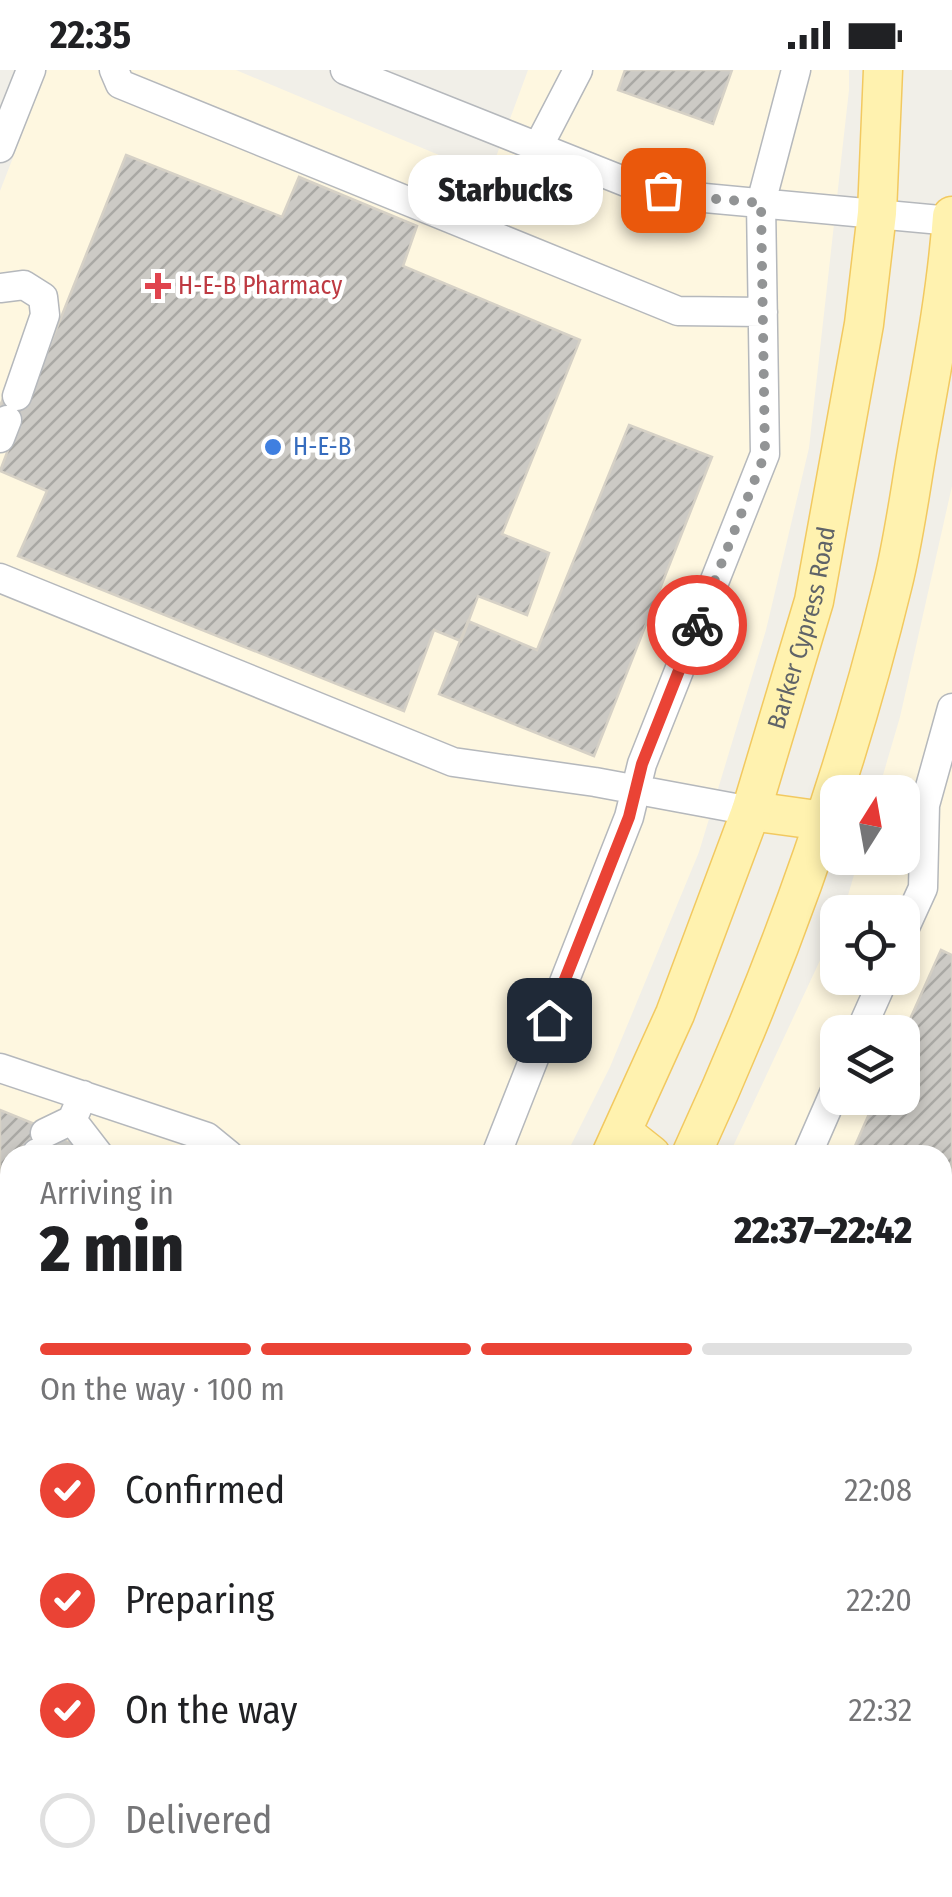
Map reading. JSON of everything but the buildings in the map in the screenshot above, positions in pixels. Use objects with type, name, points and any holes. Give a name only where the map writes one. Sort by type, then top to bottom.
[{"type":"main road","name":"Barker Cypress Road","points":[[629,1145],[751,811],[814,601],[864,324],[877,214],[883,70]]},
{"type":"main road","points":[[837,775],[894,580],[935,351],[952,220]]},
{"type":"main road","points":[[751,811],[820,820]]},
{"type":"main road","points":[[696,1145],[730,1072],[820,832]]},
{"type":"street","points":[[0,148],[31,70]]},
{"type":"street","points":[[114,70],[120,84],[678,311],[762,312]]},
{"type":"street","points":[[345,70],[631,184],[694,197],[952,220]]},
{"type":"street","points":[[538,146],[578,70]]},
{"type":"street","points":[[500,1145],[629,817],[635,790],[765,454],[761,203],[796,70]]},
{"type":"street","points":[[0,288],[24,285],[43,297],[45,315],[8,418]]},
{"type":"street","points":[[0,578],[452,762],[751,811]]},
{"type":"street","points":[[920,895],[925,805],[952,708]]},
{"type":"street","points":[[0,1068],[65,1138],[207,1137],[217,1145]]},
{"type":"street","points":[[811,1145],[824,1115]]},
{"type":"shaded area","points":[[47,70],[236,70],[489,176],[528,70],[849,70],[809,448],[766,630],[699,852],[610,1067],[571,1145],[0,1145],[0,191]]},
{"type":"shaded area","points":[[952,486],[952,1145],[734,1145],[820,960],[820,995],[920,995],[920,895],[848,895],[854,875],[920,875],[920,775],[883,775],[900,717]]},
{"type":"way so far","points":[[663,190],[761,203],[765,454],[697,625]]},
{"type":"place","name":"Starbucks","points":[[663,190]]},
{"type":"place","name":"H-E-B Pharmacy","points":[[158,286]]},
{"type":"place","name":"H-E-B","points":[[273,447]]},
{"type":"route","points":[[549,1020],[629,817],[642,764],[697,625]]}]
